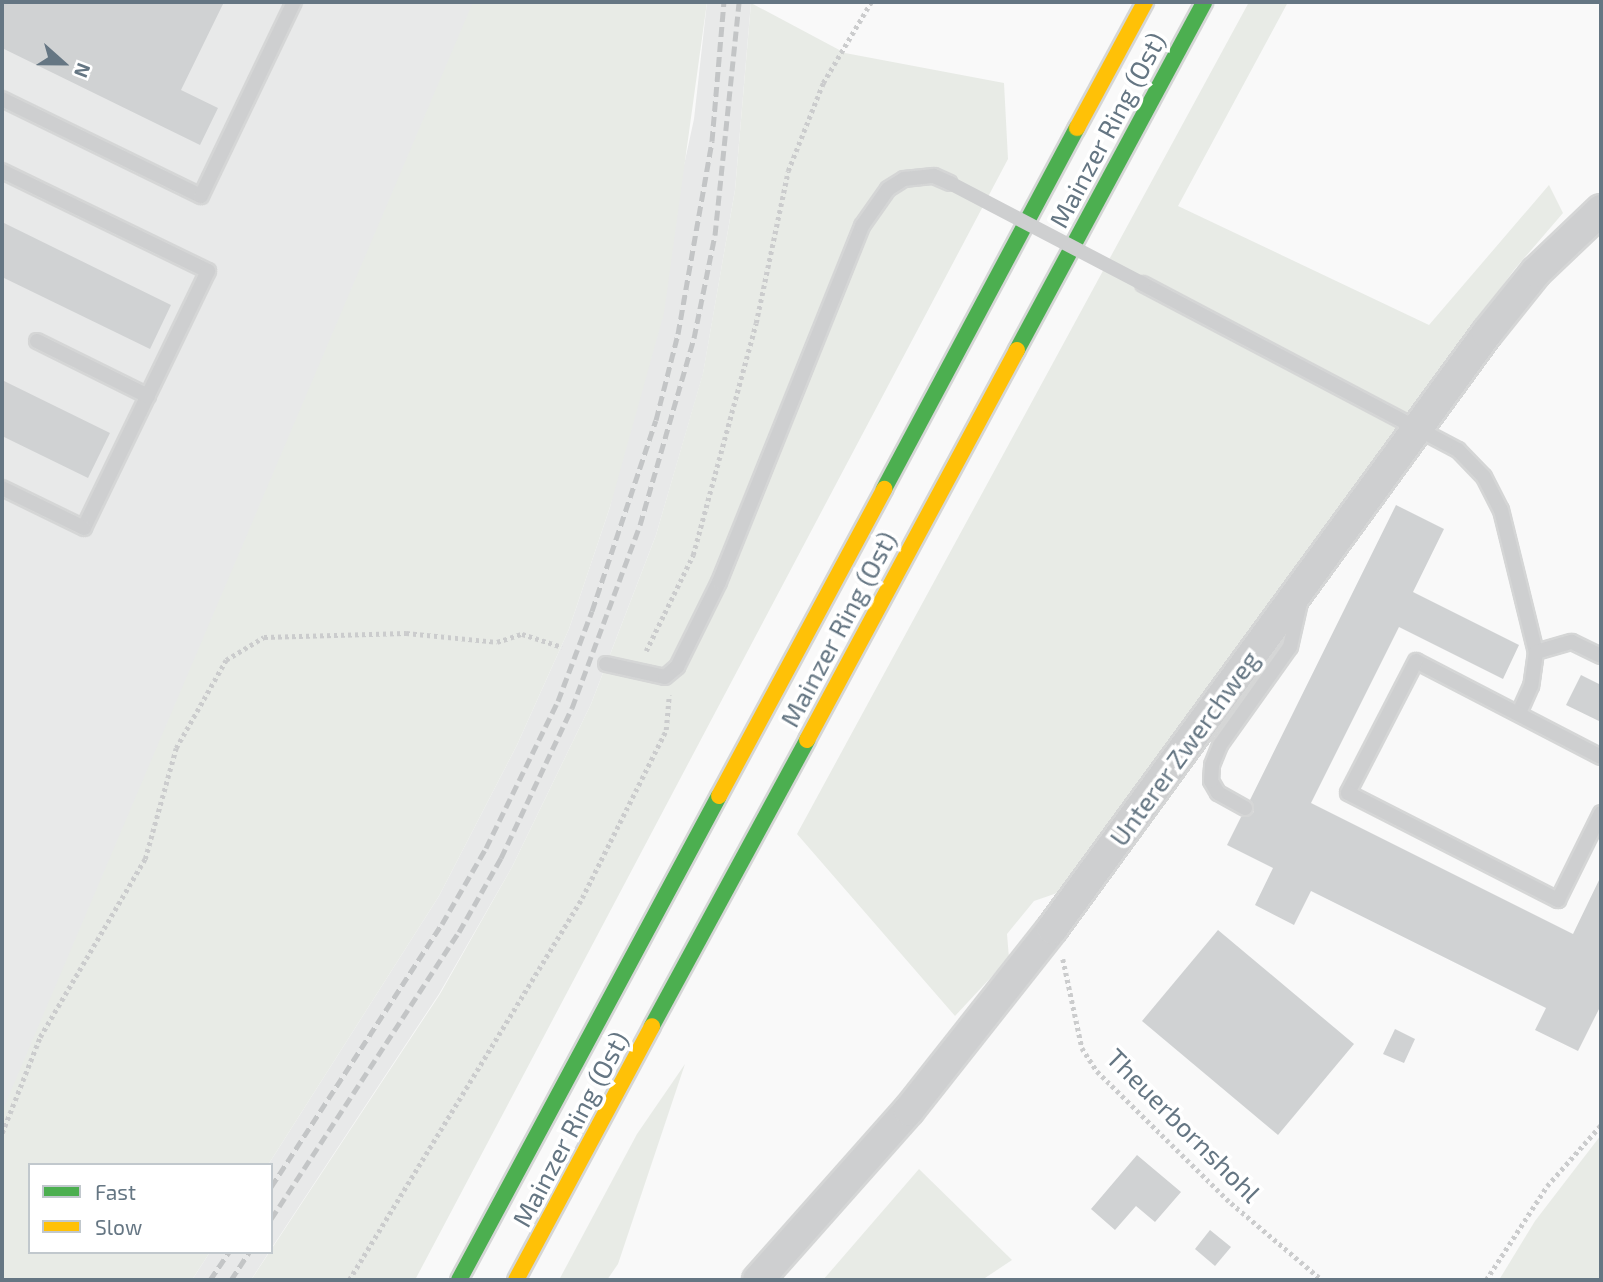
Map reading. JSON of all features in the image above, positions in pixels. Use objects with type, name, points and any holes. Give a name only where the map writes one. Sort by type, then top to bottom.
[{"type":"highway","name":"Mainzer Ring (Ost)","points":[[459,1280],[1145,2]]},
{"type":"highway","name":"Mainzer Ring (Ost)","points":[[516,1280],[1204,2]]},
{"type":"street","name":"Unterer Zwerchweg","points":[[758,1280],[909,1110],[1052,929],[1520,291],[1601,210]]},
{"type":"lane","points":[[2,99],[201,196],[294,2]]},
{"type":"lane","points":[[2,171],[208,271],[84,528],[2,488]]},
{"type":"lane","points":[[606,664],[665,677],[677,667],[719,582],[862,226],[888,189],[904,179],[934,176],[1458,450],[1484,477],[1501,510],[1536,652],[1531,686],[1519,713]]},
{"type":"lane","points":[[37,341],[148,396]]},
{"type":"lane","points":[[1245,808],[1218,793],[1211,781],[1212,765],[1220,745],[1290,647],[1302,586]]},
{"type":"lane","points":[[1536,652],[1572,642],[1601,656]]},
{"type":"lane","points":[[1601,757],[1416,661],[1348,793],[1558,901],[1601,813]]},
{"type":"path","points":[[637,670],[693,555],[756,323],[788,171],[823,83],[872,2]]},
{"type":"path","points":[[2,1133],[40,1037],[145,859],[176,748],[226,660],[264,637],[406,633],[497,642],[522,634],[562,647]]},
{"type":"path","points":[[349,1280],[582,898],[666,730],[671,703],[665,677]]},
{"type":"path","name":"Theuerbornshohl","points":[[1052,929],[1082,1048],[1097,1071],[1231,1203],[1322,1280]]},
{"type":"path","points":[[1486,1280],[1547,1186],[1601,1125]]},
{"type":"shaded area","points":[[2,2],[578,2],[31,1163],[28,1163],[28,1254],[2,1280]]},
{"type":"shaded area","points":[[473,2],[707,2],[664,313],[610,507],[569,629],[517,745],[439,896],[269,1163],[28,1163],[28,1254],[209,1254],[192,1280],[2,1280],[2,1112]]},
{"type":"shaded area","points":[[707,2],[751,2],[735,190],[703,374],[656,535],[591,704],[512,867],[439,994],[273,1246],[273,1163],[269,1163],[439,896],[517,745],[569,629],[610,507],[694,119]]},
{"type":"shaded area","points":[[1249,2],[1288,2],[1178,206],[1429,325],[1549,185],[1563,213],[1514,270],[1063,891],[1034,901],[1007,934],[1009,958],[955,1016],[797,834]]},
{"type":"shaded area","points":[[751,3],[845,53],[1004,83],[1008,159],[415,1280],[251,1280],[268,1254],[273,1254],[273,1247],[440,994],[512,867],[591,704],[656,535],[703,373],[735,190]]},
{"type":"shaded area","points":[[685,1064],[618,1264],[607,1280],[559,1280],[637,1134]]},
{"type":"shaded area","points":[[1601,1135],[1601,1280],[1499,1280],[1535,1221]]},
{"type":"shaded area","points":[[919,1169],[1012,1260],[982,1280],[823,1280]]},
{"type":"shaded area","points":[[209,1254],[268,1254],[251,1280],[192,1280]]},
{"type":"building","points":[[2,2],[224,2],[181,90],[218,108],[200,145],[2,48]]},
{"type":"building","points":[[2,222],[171,305],[150,349],[2,277]]},
{"type":"building","points":[[2,380],[110,433],[88,478],[2,436]]},
{"type":"building","points":[[1396,505],[1444,529],[1413,592],[1519,645],[1503,679],[1399,627],[1311,803],[1573,934],[1601,876],[1601,1005],[1578,1051],[1535,1030],[1546,1008],[1311,891],[1294,925],[1255,905],[1273,868],[1227,845],[1241,817],[1254,812],[1250,800]]},
{"type":"building","points":[[1581,675],[1601,685],[1601,722],[1566,705]]},
{"type":"building","points":[[1218,930],[1354,1044],[1278,1135],[1142,1021]]},
{"type":"building","points":[[1395,1029],[1415,1039],[1404,1063],[1383,1054]]},
{"type":"building","points":[[1137,1155],[1181,1192],[1155,1222],[1136,1206],[1115,1230],[1091,1209]]},
{"type":"building","points":[[1210,1230],[1231,1247],[1215,1266],[1195,1249]]},
{"type":"railway","points":[[273,1184],[442,924],[486,848],[558,701],[592,611],[656,420],[678,334],[712,141],[724,2]]},
{"type":"railway","points":[[273,1216],[459,932],[501,858],[572,708],[640,525],[694,338],[715,235],[739,2]]},
{"type":"railway","points":[[210,1280],[228,1254]]},
{"type":"railway","points":[[231,1280],[248,1254]]},
{"type":"traffic: fast","points":[[1017,350],[1204,2]]},
{"type":"traffic: fast","points":[[884,489],[1077,128]]},
{"type":"traffic: fast","points":[[652,1026],[807,740]]},
{"type":"traffic: fast","points":[[459,1280],[719,796]]},
{"type":"traffic: slow","points":[[1077,128],[1145,2]]},
{"type":"traffic: slow","points":[[807,740],[1017,350]]},
{"type":"traffic: slow","points":[[719,796],[884,489]]},
{"type":"traffic: slow","points":[[516,1280],[652,1026]]}]
